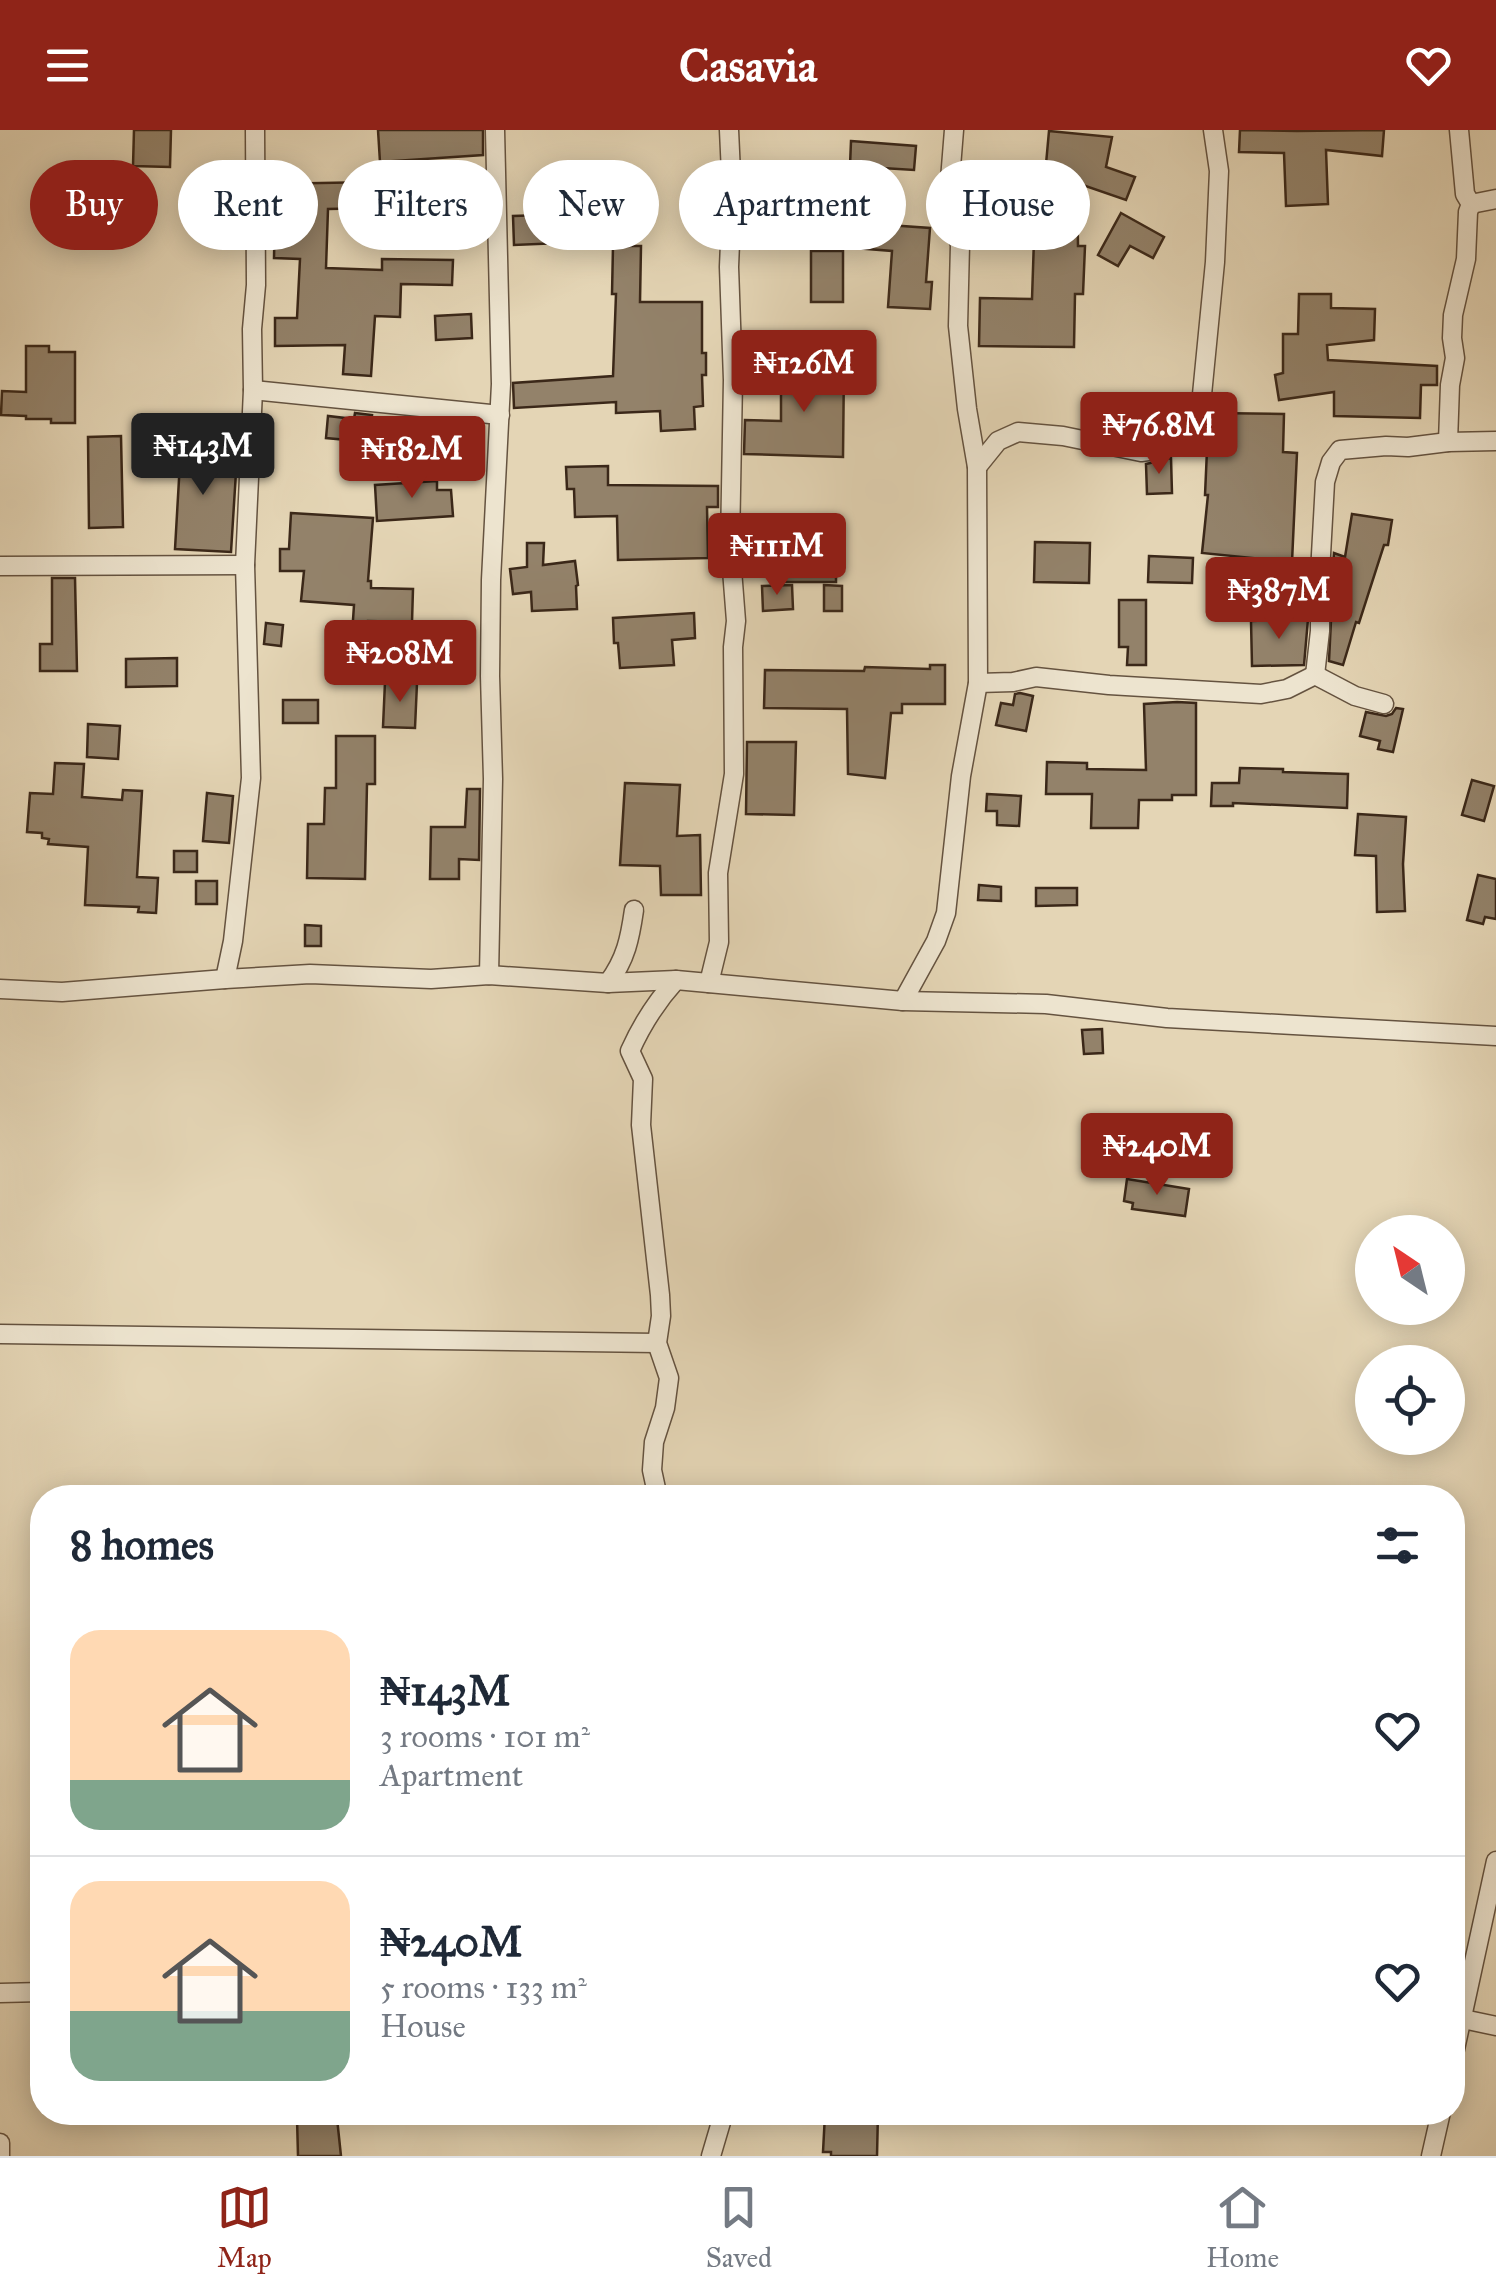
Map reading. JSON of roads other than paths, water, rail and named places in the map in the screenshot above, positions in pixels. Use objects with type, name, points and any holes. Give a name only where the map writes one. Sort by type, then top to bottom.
[{"type":"street","points":[[224,978],[251,778],[245,565],[257,236],[255,130]]},
{"type":"street","points":[[489,975],[494,779],[491,580],[501,384],[495,130]]},
{"type":"street","points":[[709,983],[720,942],[718,872],[734,774],[730,130]]},
{"type":"street","points":[[903,1001],[936,941],[946,913],[960,776],[978,683],[977,468],[958,326],[960,245],[948,192],[954,130]]},
{"type":"street","points":[[977,468],[998,441],[1018,432],[1063,436],[1141,452],[1162,448],[1200,415],[1216,262],[1219,171],[1213,130]]},
{"type":"street","points":[[1459,130],[1465,194],[1472,204]]},
{"type":"street","points":[[1472,204],[1496,199]]},
{"type":"street","points":[[1448,442],[1455,358],[1454,315],[1472,204]]},
{"type":"street","points":[[252,390],[500,414]]},
{"type":"street","points":[[1315,675],[1325,482],[1331,462],[1340,450],[1496,441]]},
{"type":"street","points":[[0,566],[245,565]]},
{"type":"street","points":[[978,683],[1036,677],[1109,686],[1261,694],[1287,689],[1315,675]]},
{"type":"street","points":[[1315,675],[1355,696],[1384,704]]},
{"type":"street","points":[[608,983],[629,946],[634,910]]},
{"type":"street","points":[[0,989],[62,992],[310,974],[431,980],[489,975],[608,983],[676,980],[903,1001],[1046,1004],[1167,1018],[1496,1036]]},
{"type":"street","points":[[655,1485],[652,1456],[669,1378],[657,1343],[660,1295],[641,1125],[643,1079],[630,1052],[658,999],[676,980]]},
{"type":"street","points":[[0,1334],[657,1343]]},
{"type":"street","points":[[1465,2008],[1496,1861]]},
{"type":"street","points":[[0,1994],[30,1993]]},
{"type":"street","points":[[1465,2018],[1496,2026]]},
{"type":"street","points":[[711,2156],[720,2125]]},
{"type":"street","points":[[1430,2156],[1438,2125]]},
{"type":"street","points":[[0,2143],[0,2156]]}]
